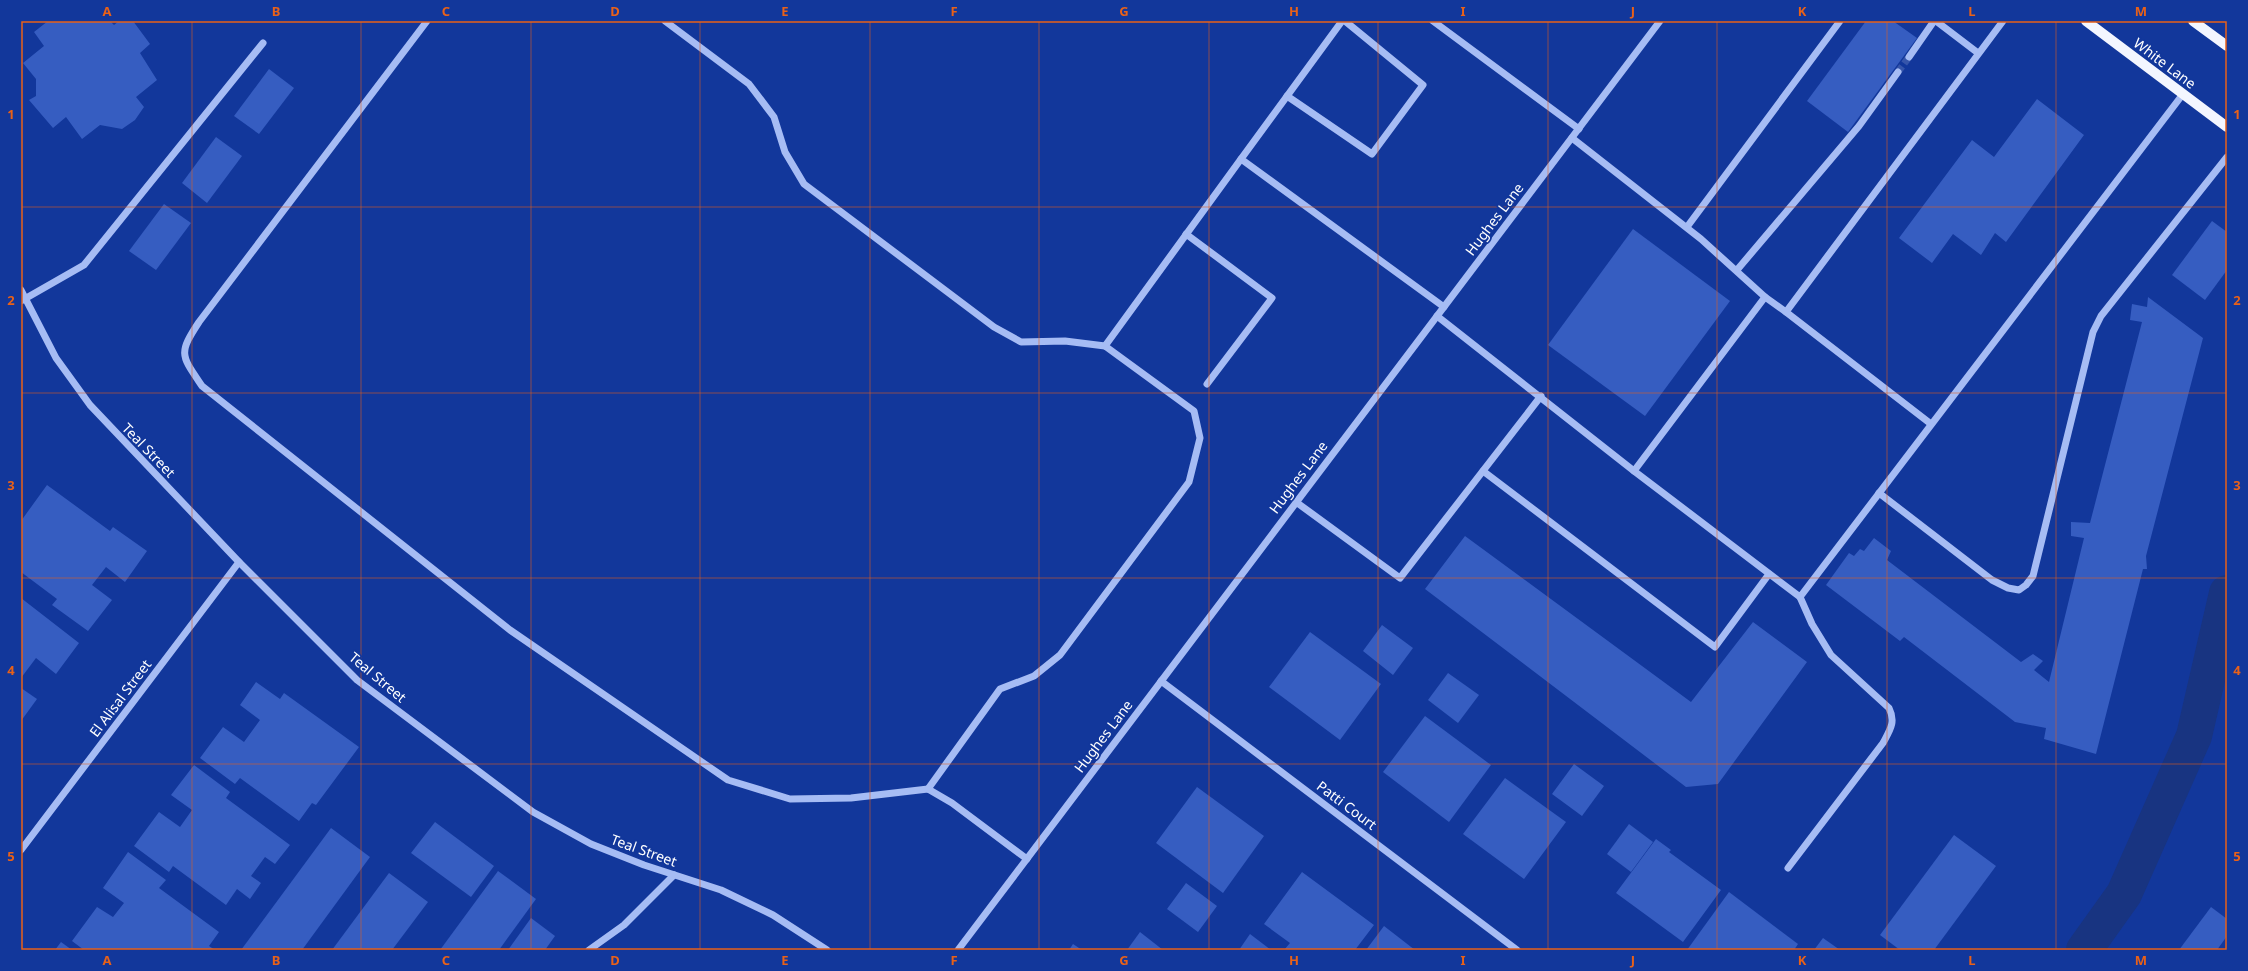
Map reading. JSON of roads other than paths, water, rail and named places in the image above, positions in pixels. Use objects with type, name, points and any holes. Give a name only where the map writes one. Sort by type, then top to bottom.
[{"type":"main road","name":"White Lane","points":[[2086,21],[2227,127]]},
{"type":"main road","points":[[2193,21],[2227,46]]},
{"type":"street","points":[[427,21],[199,322],[185,343],[185,361],[202,386],[510,630],[728,780],[790,799],[851,798],[928,789],[952,803],[1026,859]]},
{"type":"street","points":[[665,21],[749,84],[774,116],[785,152],[804,184],[994,327],[1021,342],[1065,341],[1106,346],[1194,411],[1200,438],[1189,482],[1060,655],[1034,676],[1000,690],[928,789]]},
{"type":"street","points":[[1106,346],[1287,96],[1344,21],[1422,85],[1372,154],[1287,96]]},
{"type":"street","points":[[1433,21],[1579,129]]},
{"type":"street","name":"Hughes Lane","points":[[958,950],[1660,21]]},
{"type":"street","points":[[1687,228],[1840,21]]},
{"type":"street","points":[[1909,57],[1935,21],[1978,53]]},
{"type":"street","points":[[1786,312],[2003,21]]},
{"type":"street","points":[[23,301],[84,265],[264,43]]},
{"type":"street","points":[[1737,270],[1859,126],[1898,72]]},
{"type":"street","points":[[1800,597],[2182,94]]},
{"type":"street","points":[[1572,138],[1687,228],[1737,270],[1765,297],[1931,424]]},
{"type":"street","points":[[1879,492],[1992,580],[2008,588],[2019,590],[2026,585],[2033,576],[2094,332],[2110,303],[2227,157]]},
{"type":"street","points":[[1241,159],[1444,307]]},
{"type":"street","points":[[1186,234],[1272,298],[1207,384]]},
{"type":"street","name":"Teal Street","points":[[21,290],[23,301],[56,358],[90,405],[239,562],[356,680],[533,812],[591,844],[644,866],[721,890],[767,912],[827,950]]},
{"type":"street","points":[[1634,471],[1765,297]]},
{"type":"street","points":[[1437,316],[1541,396],[1634,471],[1800,597],[1812,624],[1831,655],[1889,708],[1893,717],[1891,729],[1883,743],[1788,868]]},
{"type":"street","points":[[1296,502],[1400,578],[1541,396]]},
{"type":"street","points":[[1484,471],[1715,647],[1769,574]]},
{"type":"street","name":"El Alisal Street","points":[[21,850],[239,562]]},
{"type":"street","name":"Patti Court","points":[[1161,681],[1517,950]]},
{"type":"street","points":[[589,950],[624,925],[674,875]]},
{"type":"waterway","points":[[2084,950],[2124,894],[2194,736],[2227,593]]},
{"type":"tunnel","points":[[1898,72],[1909,57]]}]
